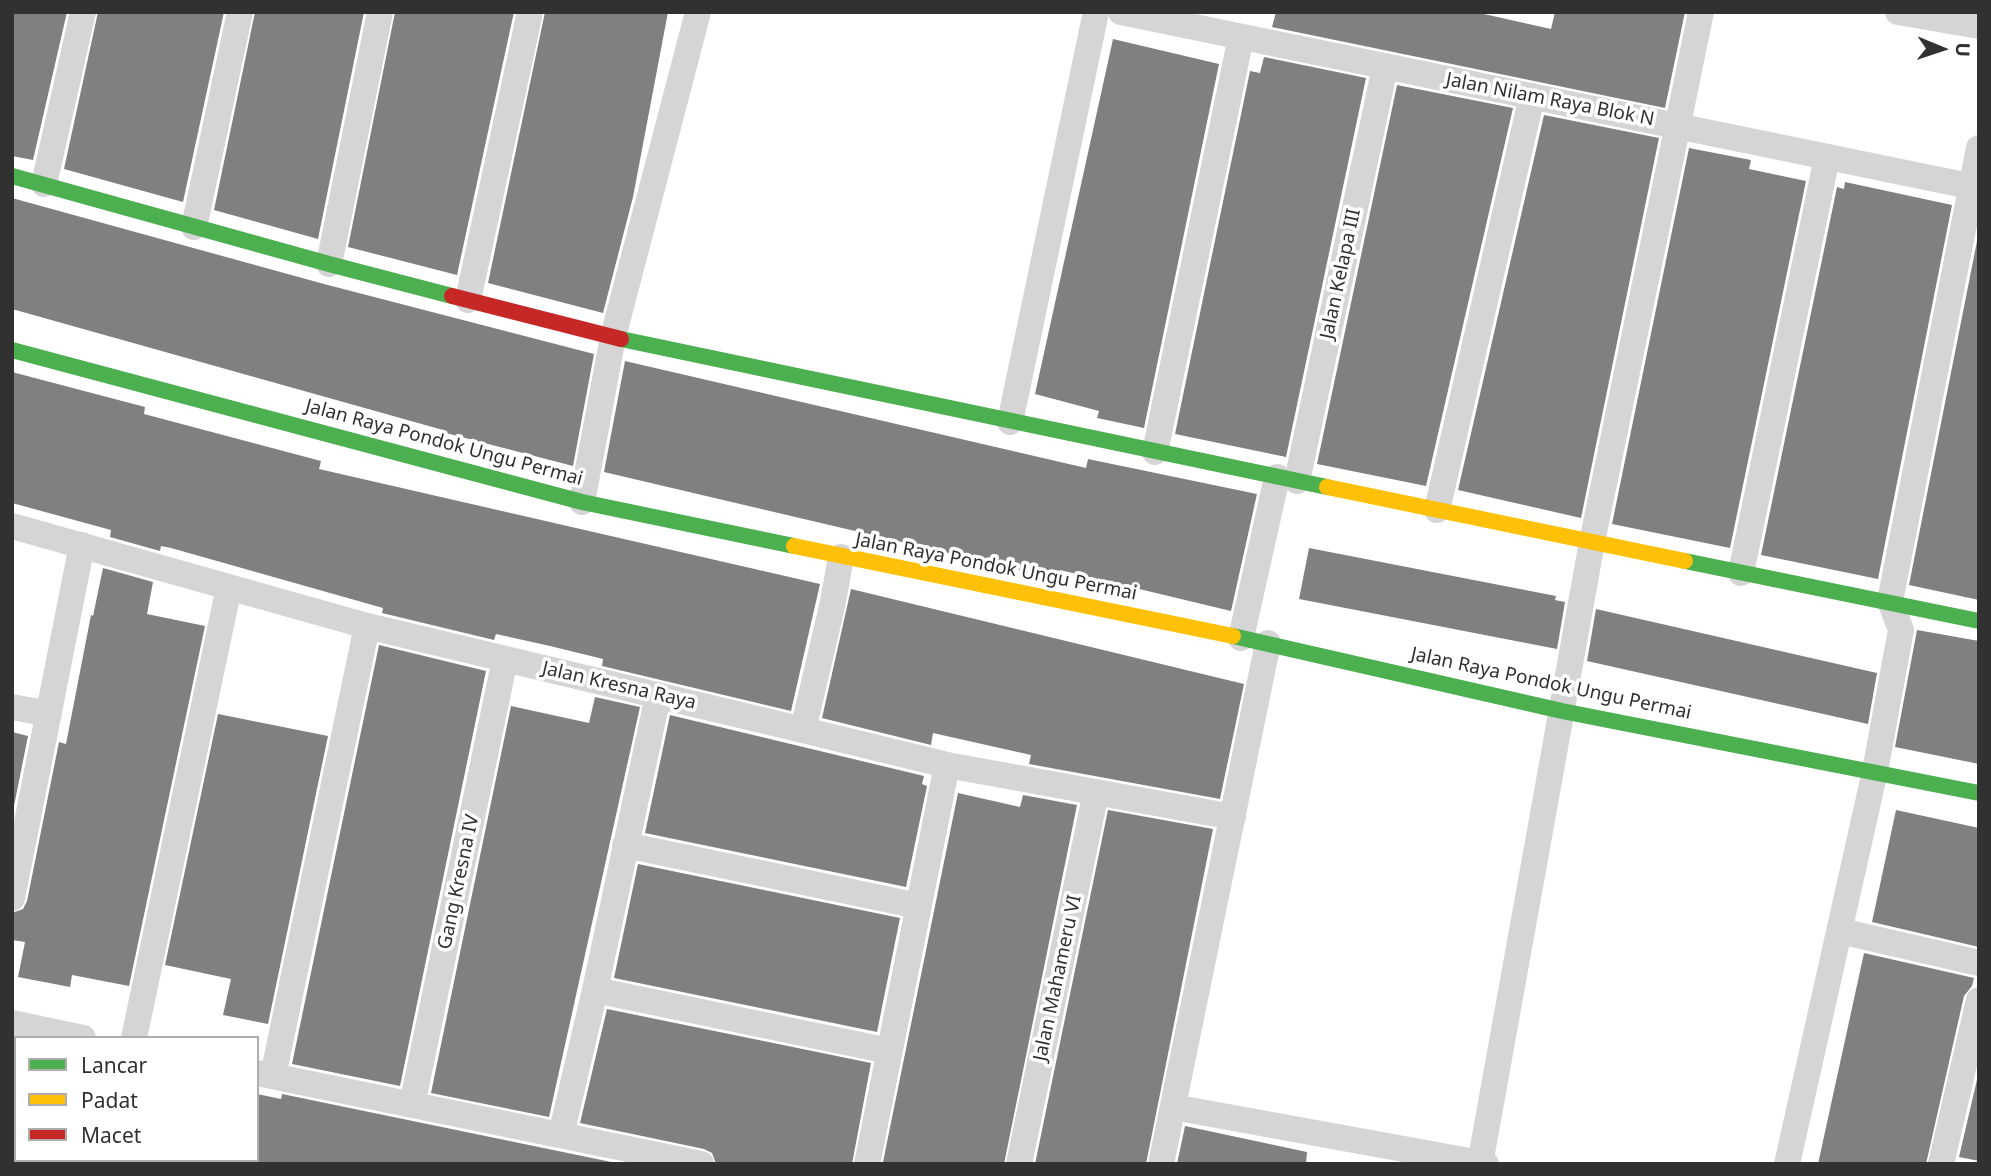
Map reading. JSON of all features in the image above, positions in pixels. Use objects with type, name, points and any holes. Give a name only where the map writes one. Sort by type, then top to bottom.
[{"type":"street","points":[[44,184],[83,12]]},
{"type":"street","points":[[194,227],[240,12]]},
{"type":"street","points":[[329,264],[380,12]]},
{"type":"street","points":[[468,300],[530,12]]},
{"type":"street","points":[[582,502],[613,337],[698,12]]},
{"type":"street","points":[[1010,422],[1096,12]]},
{"type":"street","name":"Jalan Nilam Raya Blok N","points":[[1121,12],[1186,19],[1241,37],[1975,188]]},
{"type":"street","points":[[1173,1107],[1482,1163],[1592,542],[1701,12]]},
{"type":"street","points":[[1898,12],[1979,26]]},
{"type":"street","points":[[1155,452],[1241,37]]},
{"type":"street","name":"Jalan Kelapa III","points":[[1241,638],[1287,479],[1385,67]]},
{"type":"street","points":[[1437,510],[1532,96]]},
{"type":"street","points":[[1787,1164],[1875,771],[1901,630],[1889,601],[1975,188],[1979,148]]},
{"type":"street","points":[[1741,573],[1827,157]]},
{"type":"street","points":[[12,176],[329,264],[613,337],[1010,422],[1979,621]]},
{"type":"street","name":"Jalan Raya Pondok Ungu Permai","points":[[12,350],[582,502],[1268,643],[1562,711],[1979,793]]},
{"type":"street","name":"Jalan Kresna Raya","points":[[12,526],[367,625],[947,765],[1233,817]]},
{"type":"street","points":[[12,898],[16,863],[82,545]]},
{"type":"street","points":[[803,730],[841,557]]},
{"type":"street","points":[[134,1036],[229,587]]},
{"type":"street","points":[[367,625],[265,1075],[701,1164]]},
{"type":"street","points":[[1161,1164],[1268,643]]},
{"type":"street","name":"Gang Kresna IV","points":[[412,1105],[505,659]]},
{"type":"street","points":[[561,1135],[658,696]]},
{"type":"street","points":[[12,707],[49,714]]},
{"type":"street","points":[[867,1164],[947,765]]},
{"type":"street","name":"Jalan Mahameru VI","points":[[1019,1164],[1096,792]]},
{"type":"street","points":[[625,845],[919,906]]},
{"type":"street","points":[[1840,931],[1979,963]]},
{"type":"street","points":[[595,990],[889,1051]]},
{"type":"street","points":[[1941,1164],[1979,1000]]},
{"type":"street","points":[[12,1023],[74,1036]]},
{"type":"building","points":[[12,12],[67,12],[33,160],[12,156]]},
{"type":"building","points":[[98,12],[224,12],[183,202],[64,169]]},
{"type":"building","points":[[255,12],[364,12],[318,239],[214,210]]},
{"type":"building","points":[[395,12],[514,12],[457,275],[348,247]]},
{"type":"building","points":[[545,12],[668,12],[633,197],[603,313],[488,283]]},
{"type":"building","points":[[1276,12],[1475,12],[1551,29],[1555,12],[1685,12],[1665,108],[1272,27]]},
{"type":"building","points":[[1113,39],[1219,64],[1144,428],[1097,418],[1099,411],[1035,394]]},
{"type":"building","points":[[1264,57],[1366,78],[1286,457],[1175,434],[1250,71],[1260,73]]},
{"type":"building","points":[[1397,85],[1513,108],[1426,486],[1317,464]]},
{"type":"building","points":[[1544,115],[1659,138],[1581,518],[1458,490]]},
{"type":"building","points":[[1689,148],[1751,160],[1749,169],[1806,181],[1730,548],[1612,524]]},
{"type":"building","points":[[1845,182],[1952,205],[1878,579],[1761,555],[1837,187],[1844,189]]},
{"type":"building","points":[[12,198],[324,284],[594,354],[573,466],[442,432],[443,430],[12,309]]},
{"type":"building","points":[[1979,231],[1979,600],[1909,585]]},
{"type":"building","points":[[625,361],[1086,468],[1088,459],[1257,494],[1231,611],[1060,570],[1058,578],[1042,575],[604,472]]},
{"type":"building","points":[[12,372],[145,407],[144,414],[321,461],[319,469],[820,584],[791,711],[602,666],[603,659],[550,646],[496,634],[494,640],[382,613],[383,608],[171,548],[161,546],[160,551],[110,537],[111,530],[12,503]]},
{"type":"building","points":[[1309,548],[1556,596],[1555,600],[1565,602],[1557,649],[1299,599]]},
{"type":"building","points":[[103,568],[153,582],[147,614],[205,626],[129,986],[72,975],[70,987],[18,977],[25,942],[12,940],[12,913],[23,909],[27,901],[59,742],[66,744]]},
{"type":"building","points":[[851,589],[1244,684],[1220,799],[1029,764],[1031,755],[933,733],[931,745],[822,718]]},
{"type":"building","points":[[1596,609],[1877,673],[1868,724],[1587,661]]},
{"type":"building","points":[[1917,630],[1979,641],[1979,764],[1895,747]]},
{"type":"building","points":[[379,645],[486,671],[400,1086],[292,1064]]},
{"type":"building","points":[[595,697],[640,707],[549,1117],[431,1093],[511,706],[589,723]]},
{"type":"building","points":[[218,714],[328,736],[268,1024],[223,1015],[231,979],[165,965]]},
{"type":"building","points":[[670,715],[924,776],[922,784],[927,786],[906,887],[645,833]]},
{"type":"building","points":[[12,732],[28,736],[12,816]]},
{"type":"building","points":[[958,793],[1020,807],[1023,795],[1077,805],[1004,1164],[891,1164],[883,1162]]},
{"type":"building","points":[[1108,810],[1213,829],[1146,1164],[1035,1164]]},
{"type":"building","points":[[1896,810],[1979,828],[1979,947],[1872,922]]},
{"type":"building","points":[[638,864],[900,918],[877,1032],[614,978]]},
{"type":"building","points":[[1864,953],[1974,978],[1972,986],[1964,996],[1926,1164],[1818,1164]]},
{"type":"building","points":[[607,1009],[871,1063],[852,1164],[716,1164],[712,1153],[704,1149],[580,1123]]},
{"type":"building","points":[[1979,1071],[1979,1161],[1959,1157]]},
{"type":"building","points":[[259,1094],[281,1099],[282,1094],[621,1164],[257,1164]]},
{"type":"building","points":[[1185,1126],[1307,1152],[1306,1164],[1177,1164]]},
{"type":"traffic: fast","points":[[12,176],[452,296]]},
{"type":"traffic: fast","points":[[621,339],[1327,487]]},
{"type":"traffic: fast","points":[[12,350],[582,502],[794,546]]},
{"type":"traffic: fast","points":[[1685,561],[1979,621]]},
{"type":"traffic: fast","points":[[1233,636],[1562,711],[1979,793]]},
{"type":"traffic: slow","points":[[1327,487],[1685,561]]},
{"type":"traffic: slow","points":[[794,546],[1233,636]]},
{"type":"traffic: jam","points":[[452,296],[621,339]]}]
